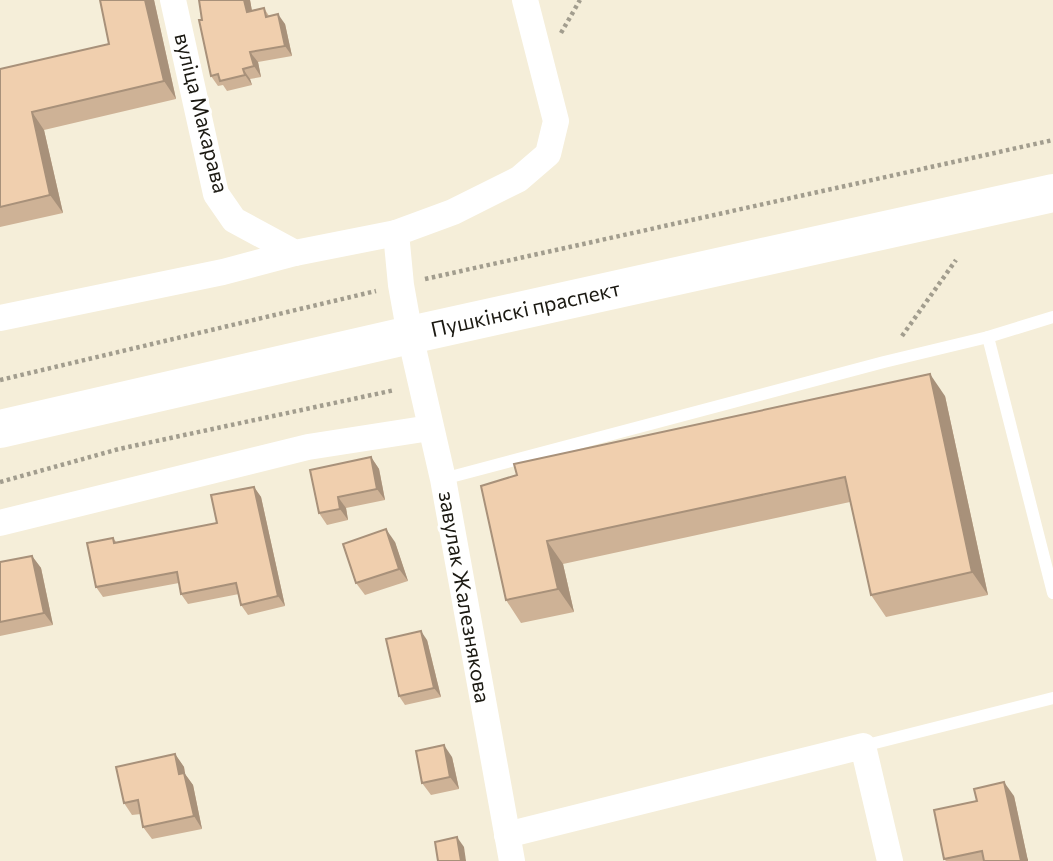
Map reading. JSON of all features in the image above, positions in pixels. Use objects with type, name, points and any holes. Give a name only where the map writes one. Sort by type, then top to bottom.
[{"type":"main road","name":"Пушкінскі праспект","points":[[0,429],[1053,193]]},
{"type":"street","name":"вуліца Макарава","points":[[173,0],[216,194],[234,220],[295,253]]},
{"type":"street","points":[[0,318],[396,233],[453,212],[519,179],[548,154],[556,121],[525,0]]},
{"type":"street","name":"завулак Жалезнякова","points":[[396,233],[401,285],[410,335],[443,478],[512,861]]},
{"type":"street","points":[[0,523],[308,447],[430,428]]},
{"type":"street","points":[[507,835],[863,746],[890,861]]},
{"type":"lane","points":[[443,478],[988,337],[1053,317]]},
{"type":"lane","points":[[988,337],[1053,593]]},
{"type":"lane","points":[[863,746],[1053,698]]},
{"type":"path","points":[[0,380],[401,285],[1053,140]]},
{"type":"path","points":[[884,362],[956,260]]},
{"type":"path","points":[[0,482],[119,449],[421,385]]},
{"type":"building","points":[[100,0],[145,0],[164,81],[32,112],[50,195],[0,207],[0,69],[109,44]]},
{"type":"building","points":[[199,0],[244,0],[247,12],[264,8],[266,17],[278,14],[285,46],[250,52],[254,66],[243,69],[245,75],[220,81],[218,74],[211,76],[199,20],[202,20]]},
{"type":"building","points":[[930,374],[972,572],[871,595],[845,477],[547,541],[558,589],[506,600],[481,486],[517,475],[514,464]]},
{"type":"building","points":[[371,457],[377,489],[338,497],[340,509],[319,513],[310,470]]},
{"type":"building","points":[[254,487],[278,596],[241,605],[236,583],[181,594],[177,572],[96,587],[87,543],[113,538],[114,543],[217,523],[211,495]]},
{"type":"building","points":[[386,529],[399,569],[356,583],[343,544]]},
{"type":"building","points":[[32,556],[44,613],[0,622],[0,562]]},
{"type":"building","points":[[421,631],[434,688],[399,696],[386,639]]},
{"type":"building","points":[[444,745],[450,777],[422,783],[416,751]]},
{"type":"building","points":[[175,754],[179,774],[184,773],[194,816],[143,827],[138,800],[124,803],[116,767]]},
{"type":"building","points":[[1004,782],[1021,861],[984,861],[982,851],[944,859],[934,810],[977,801],[974,789]]},
{"type":"building","points":[[457,837],[461,861],[438,861],[435,842]]}]
